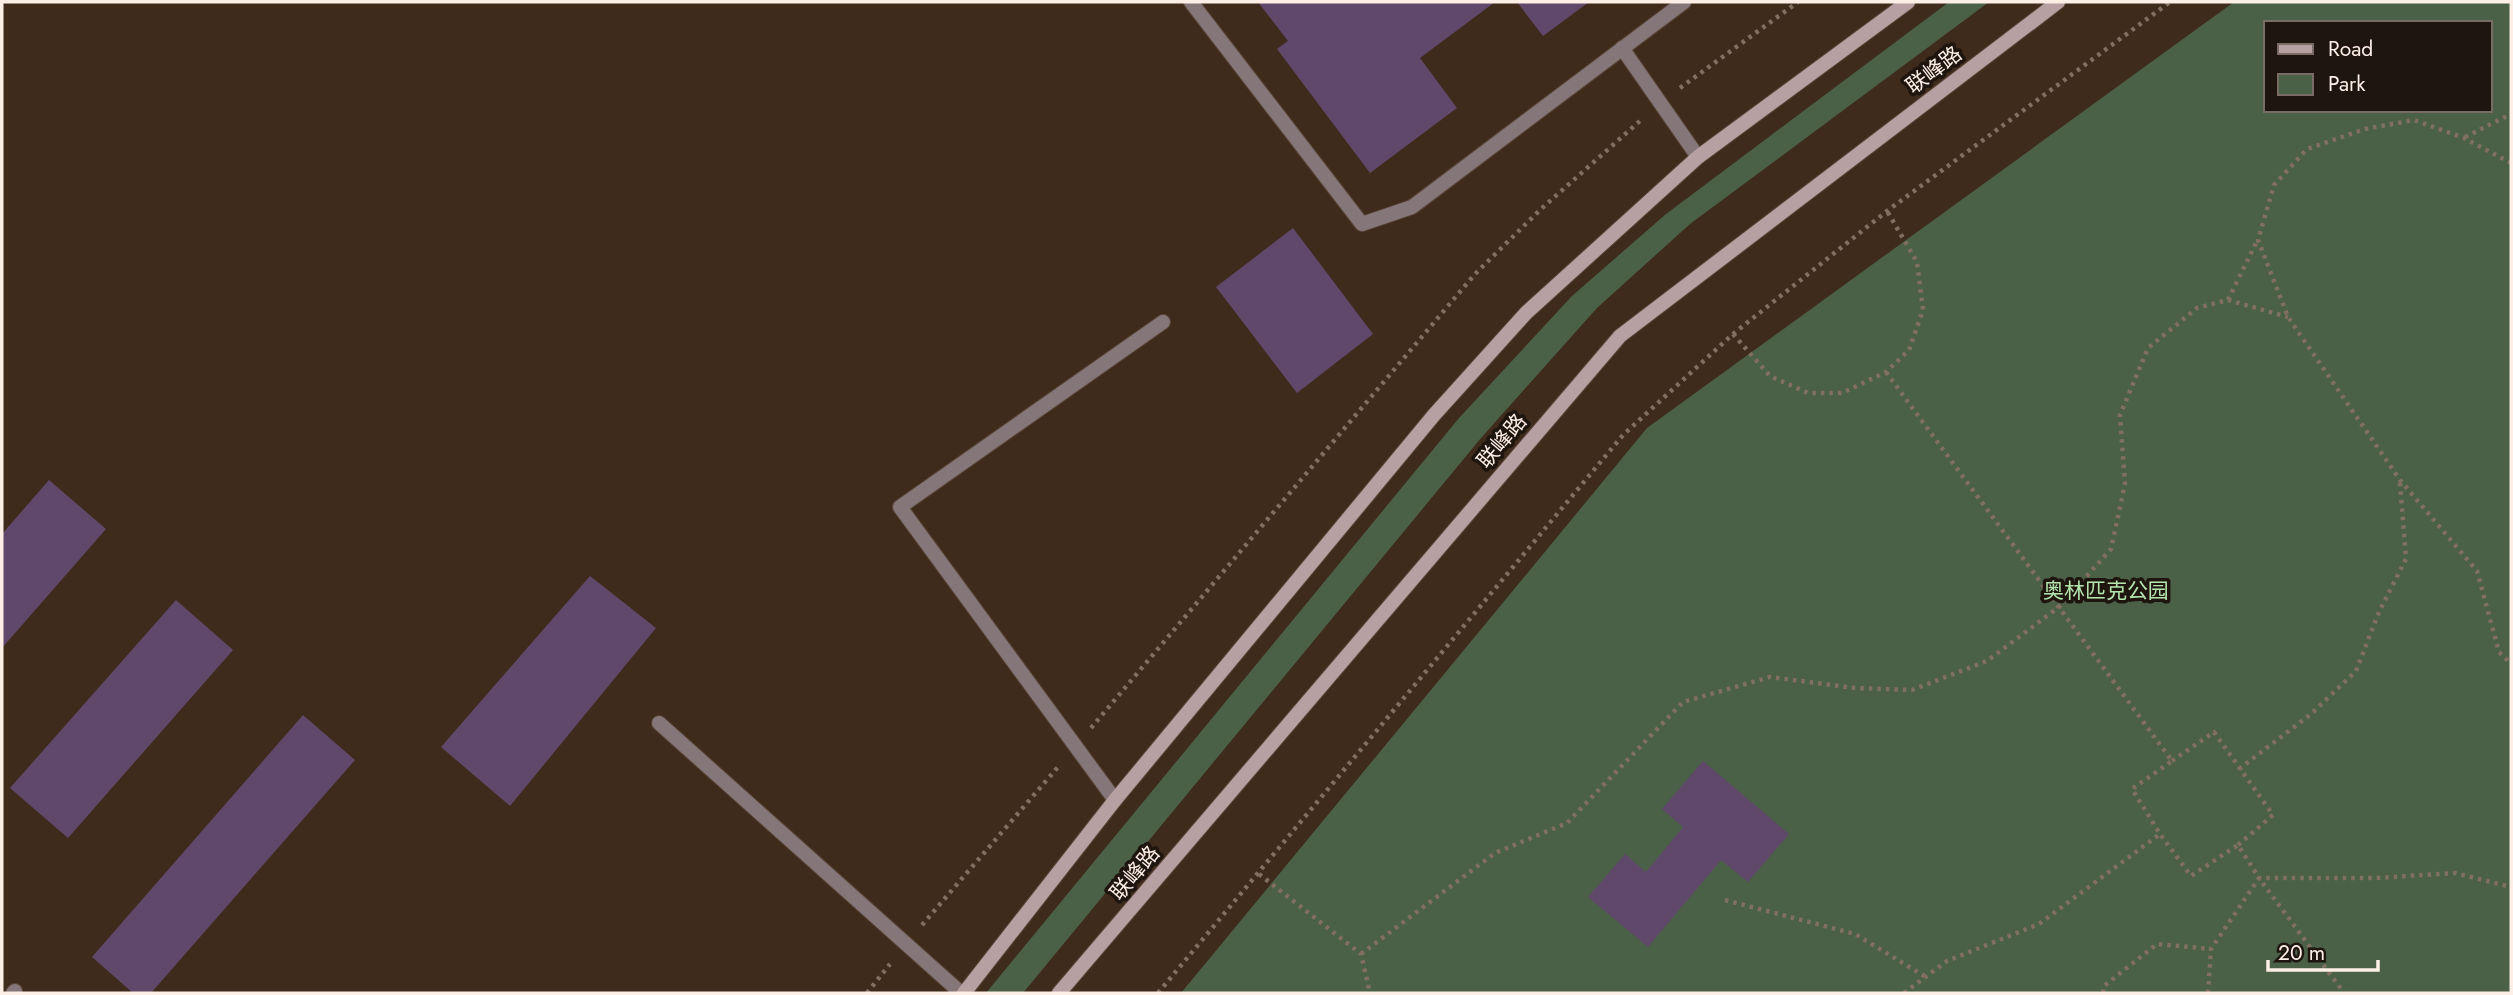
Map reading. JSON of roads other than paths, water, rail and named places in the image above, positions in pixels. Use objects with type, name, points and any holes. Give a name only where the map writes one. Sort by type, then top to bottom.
[{"type":"main road","points":[[963,993],[1115,800],[1434,415],[1517,324],[1698,157],[1908,2]]},
{"type":"main road","name":"联峰路","points":[[1059,993],[1620,336],[2058,2]]},
{"type":"lane","points":[[1191,2],[1362,224],[1412,207],[1684,2]]},
{"type":"lane","points":[[1622,48],[1698,157]]},
{"type":"lane","points":[[1115,800],[900,507],[1163,322]]},
{"type":"lane","points":[[659,723],[963,993]]},
{"type":"park label","name":"奥林匹克公园","points":[[2106,591]]}]
